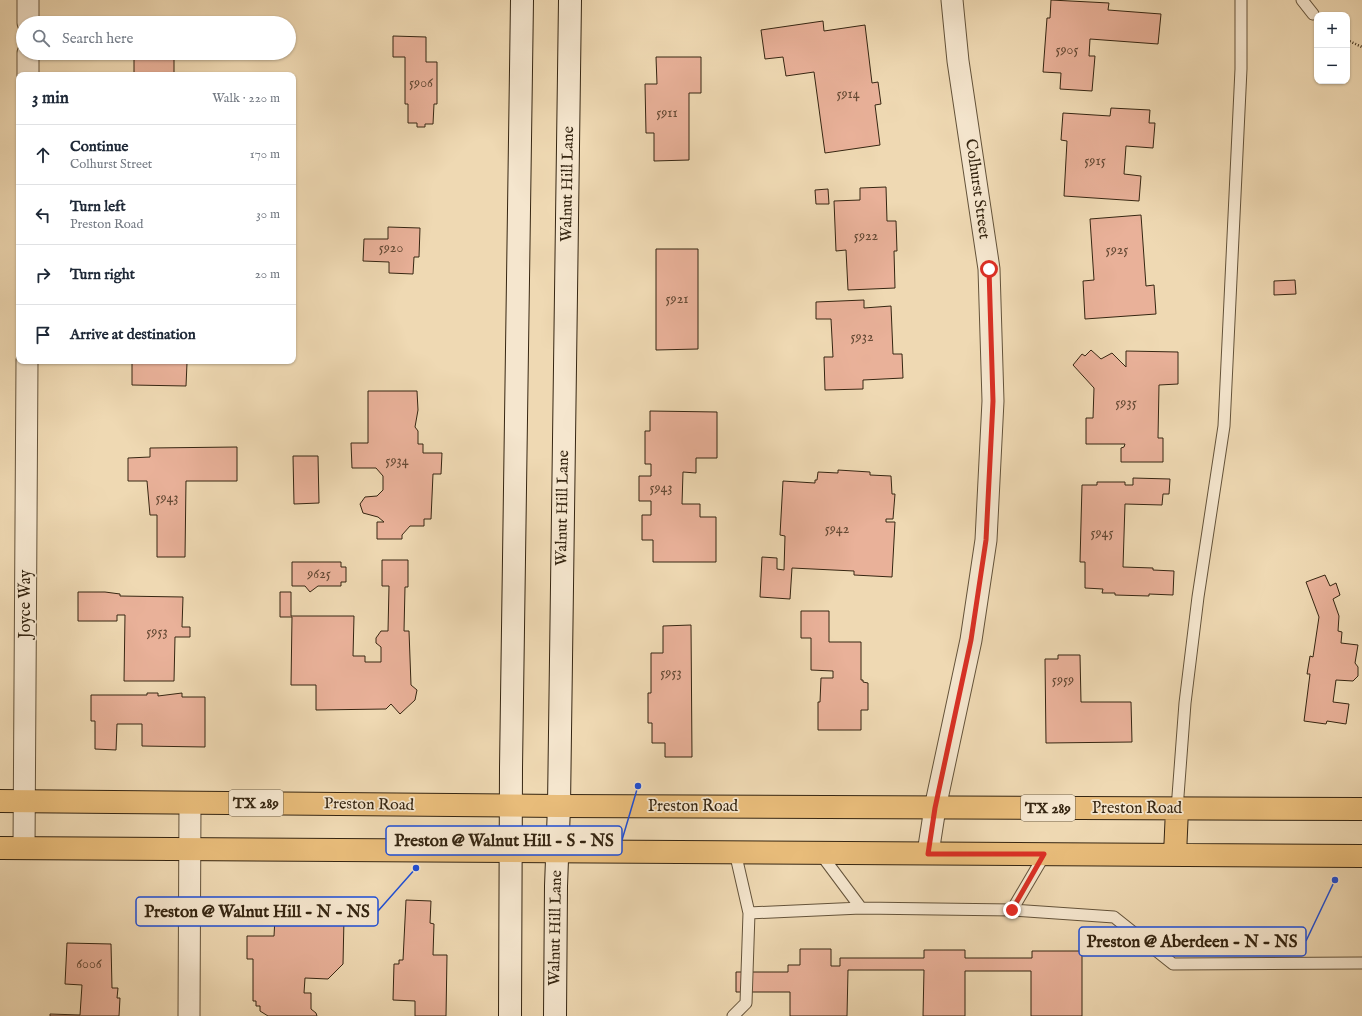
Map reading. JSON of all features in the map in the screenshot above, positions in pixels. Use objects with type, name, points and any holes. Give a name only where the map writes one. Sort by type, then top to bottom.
[{"type":"main road","points":[[510,1016],[511,806],[522,0]]},
{"type":"main road","name":"Walnut Hill Lane","points":[[555,1016],[570,0]]},
{"type":"main road","name":"Preston Road","points":[[0,801],[511,806],[1362,809]]},
{"type":"main road","points":[[1175,855],[1177,809]]},
{"type":"main road","points":[[0,848],[1362,856]]},
{"type":"street","points":[[28,0],[28,16]]},
{"type":"street","name":"Colhurst Street","points":[[928,854],[935,808],[971,640],[986,540],[993,401],[989,269],[958,61],[952,0]]},
{"type":"street","points":[[28,60],[28,72]]},
{"type":"street","name":"Joyce Way","points":[[24,848],[27,364]]},
{"type":"street","points":[[189,1016],[190,803]]},
{"type":"lane","points":[[1177,809],[1184,703],[1224,426],[1241,77],[1241,0]]},
{"type":"lane","points":[[1302,0],[1313,14]]},
{"type":"lane","points":[[733,1016],[746,1003],[749,913],[735,852]]},
{"type":"lane","points":[[820,853],[862,908]]},
{"type":"lane","points":[[1012,910],[1044,854]]},
{"type":"lane","points":[[749,913],[862,908],[1012,910],[1114,917],[1173,964],[1362,963]]},
{"type":"path","points":[[1350,41],[1362,47]]},
{"type":"building","points":[[1051,0],[1109,3],[1108,10],[1161,14],[1158,44],[1090,39],[1089,56],[1095,56],[1092,91],[1060,89],[1061,73],[1043,72],[1047,18],[1050,18]]},
{"type":"building","points":[[823,21],[824,31],[865,25],[872,83],[878,82],[881,104],[875,105],[880,145],[825,153],[814,72],[786,76],[783,57],[765,59],[761,30]]},
{"type":"building","points":[[393,36],[426,37],[426,62],[437,62],[437,104],[434,104],[433,124],[425,124],[425,127],[417,127],[417,123],[408,123],[408,104],[405,104],[405,57],[393,57]]},
{"type":"building","points":[[656,57],[701,57],[701,93],[689,93],[689,160],[654,161],[654,133],[646,133],[645,84],[657,84]]},
{"type":"building","points":[[134,60],[174,60],[174,72],[134,72]]},
{"type":"building","points":[[1111,108],[1150,110],[1149,123],[1155,123],[1153,148],[1126,146],[1124,174],[1141,176],[1139,201],[1064,196],[1067,141],[1061,140],[1063,113],[1110,116]]},
{"type":"building","points":[[886,187],[887,221],[896,221],[897,251],[894,251],[895,288],[848,290],[846,250],[836,251],[834,201],[860,200],[860,188]]},
{"type":"building","points":[[828,189],[829,204],[816,204],[815,190]]},
{"type":"building","points":[[1141,215],[1146,286],[1154,285],[1156,314],[1085,319],[1083,281],[1094,280],[1090,219]]},
{"type":"building","points":[[388,227],[420,228],[419,257],[414,257],[413,274],[389,273],[389,262],[363,261],[364,239],[388,239]]},
{"type":"building","points":[[656,249],[698,249],[698,349],[656,350]]},
{"type":"building","points":[[1295,280],[1296,294],[1274,295],[1274,281]]},
{"type":"building","points":[[864,300],[864,308],[891,306],[893,354],[902,354],[903,378],[863,380],[863,389],[825,390],[824,357],[833,357],[831,319],[816,319],[816,302]]},
{"type":"building","points":[[1091,350],[1101,359],[1112,353],[1126,367],[1126,351],[1178,352],[1178,384],[1159,385],[1158,438],[1163,438],[1163,462],[1121,462],[1121,448],[1124,447],[1125,444],[1086,444],[1086,418],[1093,418],[1094,388],[1073,365],[1082,354],[1085,356]]},
{"type":"building","points":[[132,364],[187,364],[186,386],[132,385]]},
{"type":"building","points":[[368,391],[417,391],[418,410],[415,427],[418,431],[418,444],[423,444],[423,453],[442,453],[441,474],[433,474],[431,519],[424,519],[424,526],[410,526],[402,535],[402,539],[377,539],[377,522],[384,522],[378,517],[363,513],[360,504],[365,497],[377,496],[383,490],[383,476],[376,468],[352,468],[351,443],[368,443]]},
{"type":"building","points":[[650,411],[717,412],[717,458],[696,458],[696,473],[683,472],[682,504],[700,504],[700,517],[716,517],[716,562],[653,562],[653,540],[642,540],[642,515],[651,515],[651,501],[639,501],[639,476],[651,476],[651,464],[645,464],[645,431],[650,431]]},
{"type":"building","points":[[237,447],[237,481],[186,481],[185,557],[157,557],[157,515],[150,515],[147,481],[128,481],[128,458],[150,457],[150,448]]},
{"type":"building","points":[[293,456],[318,456],[319,503],[294,504]]},
{"type":"building","points":[[838,470],[870,472],[870,475],[891,476],[892,494],[895,494],[893,519],[886,519],[886,522],[895,522],[892,577],[854,575],[854,571],[792,568],[790,599],[760,597],[762,557],[777,558],[777,569],[784,570],[785,536],[780,535],[783,481],[815,483],[818,472],[838,473]]},
{"type":"building","points":[[1133,478],[1170,479],[1169,494],[1163,494],[1162,505],[1125,504],[1123,567],[1153,568],[1153,570],[1174,571],[1173,595],[1115,595],[1115,593],[1102,593],[1103,589],[1085,588],[1085,562],[1080,562],[1082,485],[1097,485],[1097,482],[1125,482],[1125,485],[1133,485]]},
{"type":"building","points":[[382,560],[408,560],[408,587],[405,587],[404,631],[409,631],[411,685],[417,690],[415,700],[400,714],[391,704],[386,709],[316,710],[316,685],[291,685],[292,617],[280,617],[280,592],[291,592],[291,616],[354,616],[353,656],[365,656],[365,662],[381,662],[381,647],[376,643],[376,638],[381,631],[388,631],[389,586],[382,586]]},
{"type":"building","points":[[292,562],[341,562],[341,567],[346,567],[346,582],[341,582],[341,586],[318,586],[310,592],[305,586],[292,586]]},
{"type":"building","points":[[1325,575],[1330,586],[1336,583],[1340,595],[1333,599],[1339,616],[1338,631],[1342,632],[1341,643],[1358,645],[1355,663],[1358,667],[1358,676],[1353,681],[1336,680],[1333,702],[1349,704],[1346,724],[1327,721],[1326,724],[1304,721],[1310,674],[1307,674],[1310,656],[1313,657],[1319,617],[1306,582]]},
{"type":"building","points":[[78,592],[105,592],[120,594],[120,596],[183,597],[182,627],[190,627],[190,637],[175,637],[174,681],[124,681],[125,615],[117,615],[117,621],[78,621]]},
{"type":"building","points":[[801,611],[829,611],[829,642],[861,642],[861,680],[868,683],[868,710],[861,710],[861,730],[818,730],[818,702],[820,702],[821,678],[833,678],[833,671],[811,670],[811,638],[801,638]]},
{"type":"building","points":[[691,625],[692,757],[665,757],[665,743],[652,743],[652,723],[648,723],[648,693],[651,693],[651,653],[663,653],[663,626]]},
{"type":"building","points":[[1058,655],[1080,655],[1081,702],[1131,702],[1132,742],[1046,743],[1045,659],[1058,659]]},
{"type":"building","points":[[147,693],[158,693],[158,696],[182,693],[182,697],[205,697],[205,747],[142,746],[142,724],[117,724],[116,750],[95,749],[95,721],[91,721],[91,695],[147,695]]},
{"type":"building","points":[[406,900],[431,901],[430,923],[434,924],[433,955],[447,955],[446,1016],[415,1016],[415,1001],[393,1000],[394,964],[399,964],[399,960],[403,960]]},
{"type":"building","points":[[275,917],[344,918],[343,964],[328,979],[305,978],[304,993],[311,993],[311,1009],[317,1016],[268,1016],[260,1011],[260,1006],[256,1006],[256,1001],[253,1001],[253,959],[247,959],[247,936],[274,936]]},
{"type":"building","points":[[67,943],[111,944],[112,988],[118,988],[117,998],[120,998],[119,1016],[50,1016],[50,1014],[80,1015],[82,985],[65,984]]},
{"type":"building","points":[[800,949],[831,949],[831,966],[840,966],[840,958],[924,958],[924,950],[965,950],[965,958],[1032,958],[1032,951],[1082,951],[1082,1016],[1031,1016],[1031,971],[965,971],[965,1016],[923,1016],[924,970],[848,970],[847,1016],[790,1016],[790,992],[736,992],[736,972],[788,972],[788,965],[800,965]]},
{"type":"place","name":"Preston @ Walnut Hill - S - NS","points":[[638,786]]},
{"type":"place","name":"Preston @ Walnut Hill - N - NS","points":[[416,868]]},
{"type":"place","name":"Preston @ Aberdeen - N - NS","points":[[1335,880]]},
{"type":"route","points":[[989,269],[993,401],[986,540],[971,640],[935,808],[928,854],[1044,854],[1012,910]]}]
